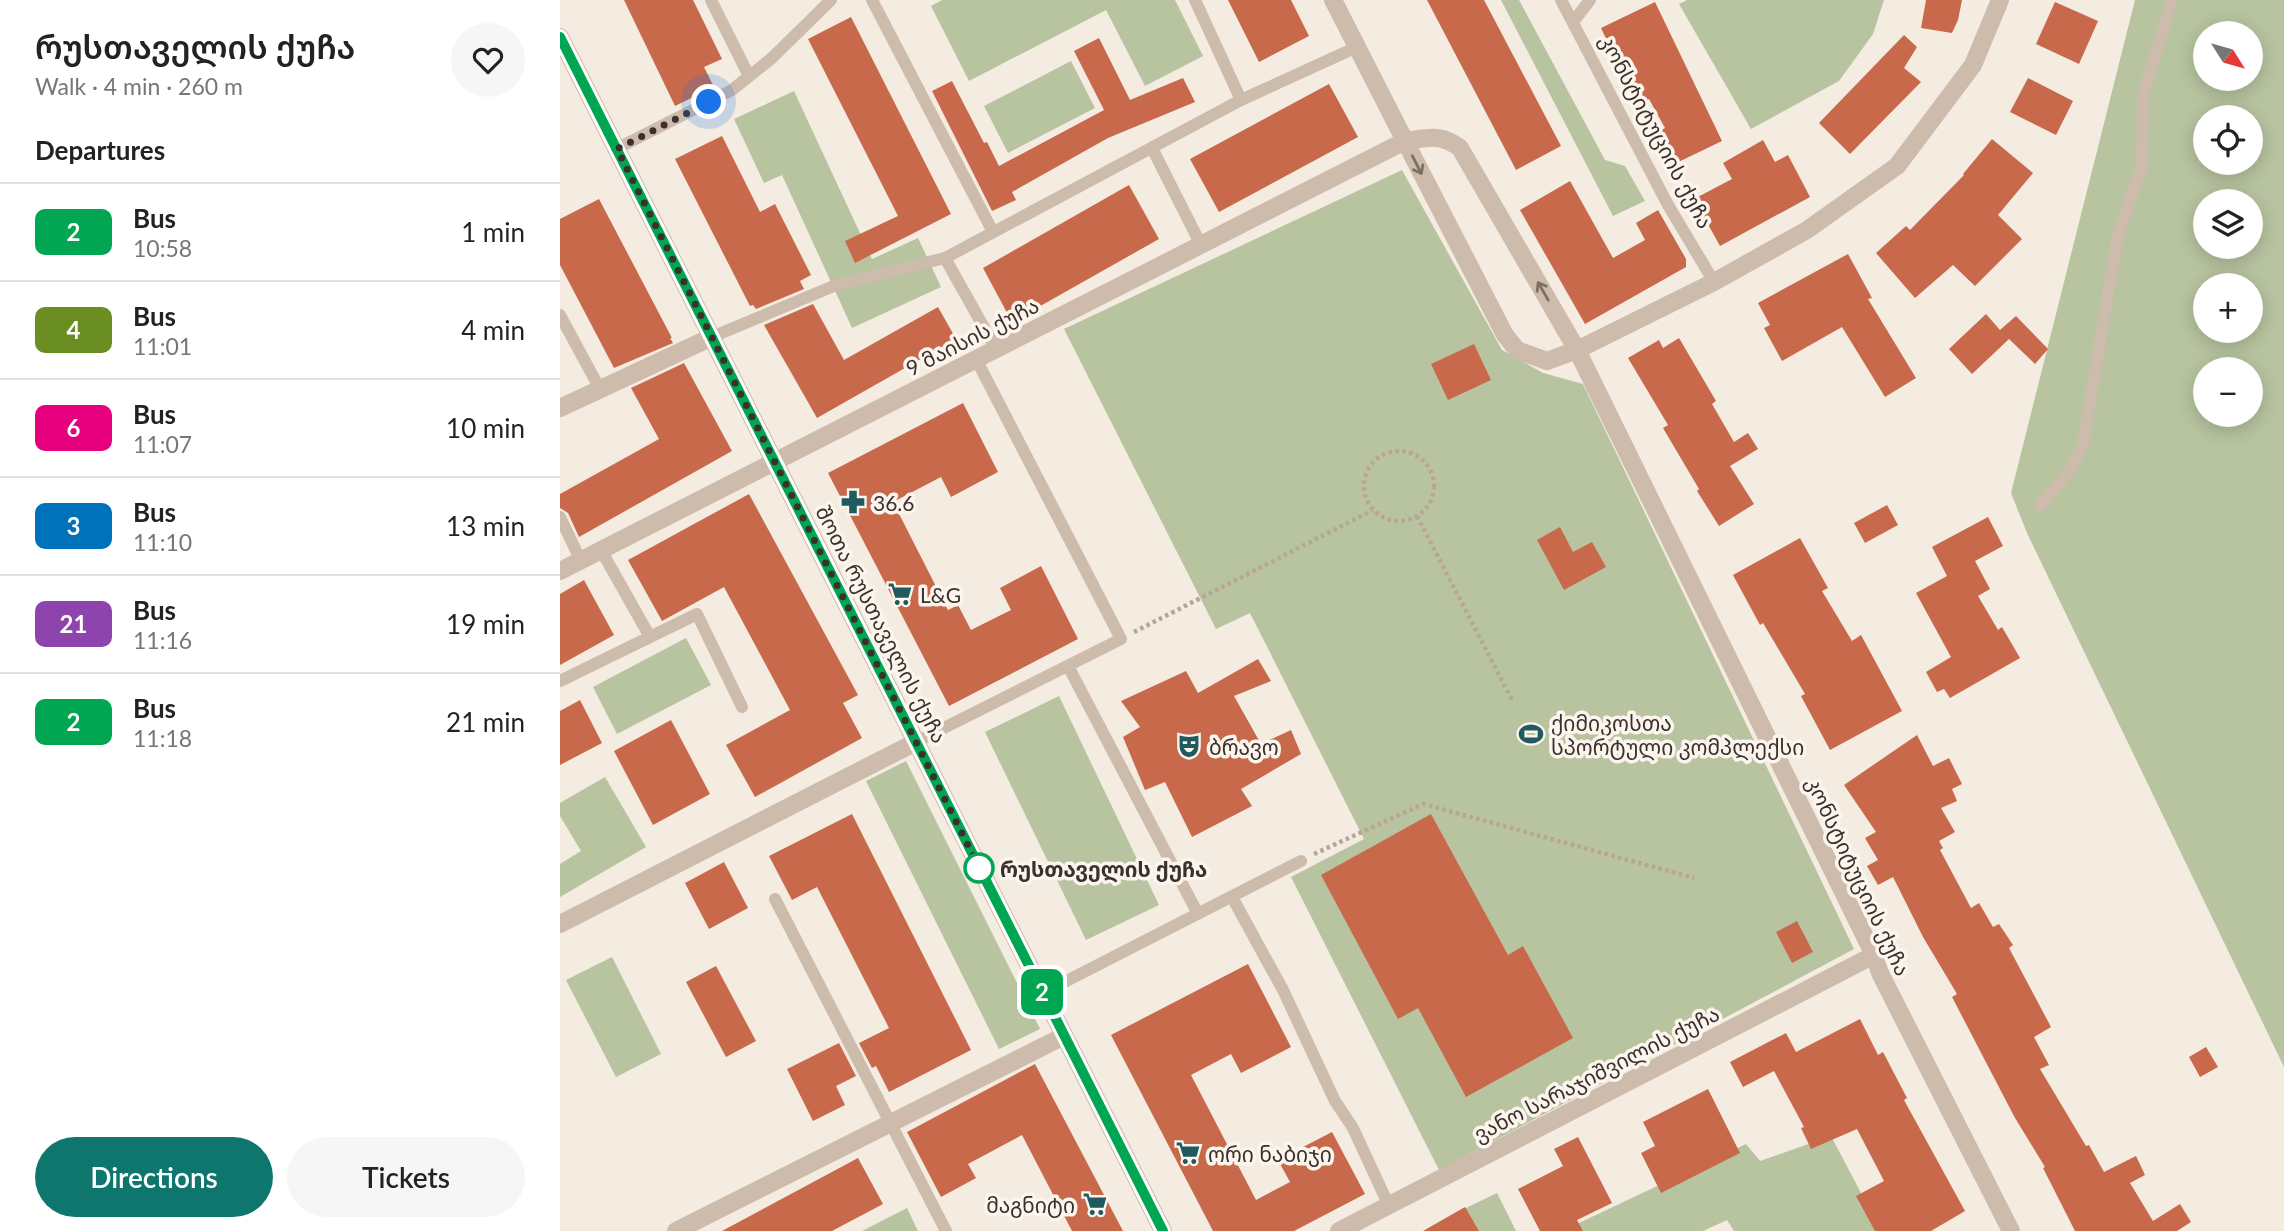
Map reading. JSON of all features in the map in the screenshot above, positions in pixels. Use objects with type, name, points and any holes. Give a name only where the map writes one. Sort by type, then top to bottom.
[{"type":"street","points":[[1338,2],[1357,47],[1505,335],[1517,350],[1547,361],[1577,351],[1714,282],[1807,230],[1897,166],[1973,65],[2000,0]]},
{"type":"street","name":"შოთა რუსთაველის ქუჩა","points":[[560,37],[1163,1231]]},
{"type":"street","name":"კონსტიტუციის ქუჩა","points":[[1405,141],[1437,137],[1448,139],[1460,148],[1577,351],[1874,955],[1880,973],[2011,1231]]},
{"type":"street","name":"9 მაისის ქუჩა","points":[[560,571],[1405,141]]},
{"type":"street","points":[[560,408],[712,337]]},
{"type":"street","points":[[560,924],[916,742]]},
{"type":"street","name":"ვანო სარაჯიშვილის ქუჩა","points":[[1339,1231],[1874,955]]},
{"type":"street","points":[[679,1230],[1064,1036]]},
{"type":"lane","points":[[711,0],[749,76]]},
{"type":"lane","points":[[617,149],[732,90],[772,58],[831,0]]},
{"type":"lane","points":[[872,0],[993,232]]},
{"type":"lane","points":[[1195,0],[1241,100]]},
{"type":"lane","name":"კონსტიტუციის ქუჩა","points":[[1561,0],[1668,205],[1714,282]]},
{"type":"lane","points":[[1573,22],[1590,0]]},
{"type":"lane","points":[[2040,506],[2071,469],[2083,444],[2118,234],[2142,165],[2143,95],[2172,0]]},
{"type":"lane","points":[[712,337],[836,285],[945,258],[1241,100],[1357,47]]},
{"type":"lane","points":[[1152,148],[1201,245]]},
{"type":"lane","points":[[945,258],[996,349]]},
{"type":"lane","points":[[560,315],[601,391]]},
{"type":"lane","points":[[916,742],[1121,639],[976,359]]},
{"type":"lane","points":[[560,516],[581,561]]},
{"type":"lane","points":[[601,550],[650,637]]},
{"type":"lane","points":[[560,681],[697,614],[742,707]]},
{"type":"lane","points":[[1068,666],[1198,914]]},
{"type":"lane","points":[[1043,993],[1301,861]]},
{"type":"lane","points":[[1231,897],[1283,990],[1335,1101],[1353,1128],[1389,1206]]},
{"type":"lane","points":[[775,899],[946,1231]]},
{"type":"path","points":[[1400,451],[1420,459],[1432,477],[1431,499],[1417,516],[1406,521],[1394,521],[1382,517],[1366,500],[1365,476],[1379,458],[1400,451]]},
{"type":"path","points":[[1121,639],[1373,510]]},
{"type":"path","points":[[1417,516],[1513,702]]},
{"type":"path","points":[[1301,861],[1423,804],[1694,878]]},
{"type":"green space","points":[[942,0],[1175,0],[1203,56],[1145,86],[1106,10],[969,81],[931,6]]},
{"type":"green space","points":[[1501,0],[1519,0],[1605,160],[1625,166],[1645,201],[1613,216]]},
{"type":"green space","points":[[1687,0],[1884,0],[1873,34],[1839,81],[1751,129],[1679,4]]},
{"type":"green space","points":[[2135,0],[2284,0],[2284,1067],[2027,533],[2011,493]]},
{"type":"green space","points":[[1071,61],[1095,108],[1008,153],[984,106]]},
{"type":"green space","points":[[794,91],[872,259],[918,238],[941,287],[852,328],[782,175],[764,183],[734,119]]},
{"type":"green space","name":"ქიმიკოსთა სპორტული კომპლექსი","points":[[1402,170],[1502,350],[1543,373],[1583,384],[1854,949],[1439,1170],[1291,877],[1364,839],[1250,613],[1216,629],[1064,329]]},
{"type":"green space","points":[[686,638],[711,685],[617,734],[593,687]]},
{"type":"green space","points":[[1059,696],[1159,905],[1086,940],[985,732]]},
{"type":"green space","points":[[906,761],[1040,1029],[999,1049],[866,781]]},
{"type":"green space","points":[[605,777],[646,847],[560,897],[560,864],[581,851],[560,816],[560,803]]},
{"type":"green space","points":[[612,957],[661,1054],[616,1077],[566,980]]},
{"type":"green space","points":[[1831,1136],[1880,1229],[1876,1231],[1734,1231],[1727,1220],[1703,1231],[1562,1231],[1746,1144],[1760,1161]]},
{"type":"green space","points":[[1497,1193],[1516,1231],[1477,1231],[1464,1209]]},
{"type":"green space","points":[[907,1208],[918,1231],[862,1231]]},
{"type":"building","points":[[624,0],[693,0],[722,59],[704,67],[714,87],[675,106]]},
{"type":"building","points":[[1228,0],[1291,0],[1309,36],[1259,62]]},
{"type":"building","points":[[1427,0],[1484,0],[1561,146],[1516,170]]},
{"type":"building","points":[[1926,0],[1962,0],[1952,33],[1921,28]]},
{"type":"building","points":[[1655,2],[1722,141],[1668,167],[1652,135],[1665,128],[1649,99],[1638,105],[1601,28]]},
{"type":"building","points":[[2055,2],[2098,21],[2079,64],[2036,44]]},
{"type":"building","points":[[851,17],[951,214],[855,263],[845,241],[898,216],[808,39]]},
{"type":"building","points":[[1904,35],[1917,47],[1904,68],[1921,82],[1850,154],[1819,123]]},
{"type":"building","points":[[1099,38],[1130,100],[1183,78],[1195,102],[1108,138],[1012,192],[1016,200],[992,211],[932,91],[952,81],[999,166],[1104,110],[1074,51]]},
{"type":"building","points":[[2028,78],[2073,101],[2056,135],[2010,112]]},
{"type":"building","points":[[1329,84],[1358,137],[1219,212],[1190,159]]},
{"type":"building","points":[[722,136],[760,212],[775,204],[811,275],[800,281],[804,289],[756,309],[753,305],[750,306],[675,159]]},
{"type":"building","points":[[1992,139],[2033,173],[1998,215],[2022,239],[1975,286],[1953,265],[1915,298],[1876,253],[1906,226],[1910,230],[1964,175]]},
{"type":"building","points":[[1763,140],[1775,162],[1788,155],[1810,197],[1720,246],[1694,199],[1732,179],[1723,163]]},
{"type":"building","points":[[1570,181],[1613,258],[1645,240],[1636,223],[1658,210],[1686,259],[1686,267],[1585,324],[1520,210]]},
{"type":"building","points":[[1129,185],[1159,239],[1012,322],[983,268]]},
{"type":"building","points":[[599,199],[673,343],[614,368],[560,265],[560,219]]},
{"type":"building","points":[[1848,254],[1872,298],[1868,299],[1916,378],[1885,397],[1842,327],[1782,361],[1764,328],[1770,325],[1758,303]]},
{"type":"building","points":[[813,304],[844,360],[938,307],[956,339],[817,418],[764,325]]},
{"type":"building","points":[[1986,314],[2000,330],[2016,316],[2048,349],[2035,364],[2009,339],[1972,374],[1949,349]]},
{"type":"building","points":[[1679,338],[1716,401],[1712,404],[1734,442],[1748,433],[1758,449],[1730,466],[1754,504],[1719,526],[1663,428],[1668,425],[1628,358],[1659,340],[1663,348]]},
{"type":"building","points":[[1474,344],[1491,380],[1448,400],[1431,364]]},
{"type":"building","points":[[684,363],[732,451],[579,537],[568,513],[560,508],[560,494],[659,439],[631,388]]},
{"type":"building","points":[[963,403],[998,472],[951,497],[941,477],[893,502],[948,610],[958,605],[971,630],[1011,610],[1000,588],[1041,566],[1078,639],[949,706],[828,473]]},
{"type":"building","points":[[749,494],[858,695],[843,703],[862,738],[755,797],[726,745],[790,710],[724,587],[662,621],[628,560]]},
{"type":"building","points":[[1887,505],[1898,525],[1865,543],[1854,523]]},
{"type":"building","points":[[1988,517],[2003,546],[1975,561],[1990,589],[1978,596],[1998,630],[2002,627],[2020,658],[1950,698],[1944,689],[1937,692],[1926,672],[1951,657],[1916,593],[1947,576],[1932,547]]},
{"type":"building","points":[[1560,527],[1573,552],[1592,542],[1606,567],[1564,590],[1537,540]]},
{"type":"building","points":[[1800,538],[1828,588],[1822,591],[1852,641],[1861,635],[1902,711],[1830,750],[1801,696],[1805,694],[1763,623],[1760,625],[1733,575]]},
{"type":"building","points":[[584,580],[614,635],[560,665],[560,594]]},
{"type":"building","points":[[1258,659],[1271,681],[1234,696],[1261,744],[1291,730],[1301,754],[1241,789],[1252,806],[1192,837],[1165,782],[1145,790],[1123,737],[1140,727],[1121,701],[1186,671],[1198,693]]},
{"type":"building","points":[[580,700],[602,743],[560,765],[560,711]]},
{"type":"building","points":[[671,720],[710,794],[653,825],[614,751]]},
{"type":"building","points":[[1917,735],[1933,766],[1949,758],[1962,784],[1952,789],[1957,801],[1941,808],[1955,832],[1939,841],[1943,848],[1940,850],[1971,908],[1979,903],[1993,927],[1999,924],[2013,945],[2009,948],[2051,1027],[2034,1037],[2049,1065],[2040,1069],[2104,1172],[2136,1156],[2145,1175],[2130,1183],[2153,1221],[2180,1204],[2191,1222],[2177,1231],[2075,1231],[2043,1168],[2045,1167],[2015,1118],[1952,997],[1957,994],[1923,937],[1893,877],[1878,885],[1867,866],[1878,860],[1865,838],[1876,832],[1844,785]]},
{"type":"building","points":[[852,814],[971,1050],[889,1092],[876,1066],[872,1068],[859,1043],[889,1028],[817,887],[792,900],[769,856]]},
{"type":"building","points":[[1431,814],[1508,955],[1523,946],[1573,1038],[1466,1097],[1418,1008],[1398,1019],[1321,875]]},
{"type":"building","points":[[724,862],[748,908],[709,929],[685,883]]},
{"type":"building","points":[[1797,921],[1813,952],[1792,963],[1776,932]]},
{"type":"building","points":[[1248,964],[1291,1047],[1241,1073],[1231,1054],[1191,1075],[1256,1200],[1290,1182],[1278,1160],[1332,1132],[1365,1194],[1294,1231],[1213,1231],[1111,1035]]},
{"type":"building","points":[[716,966],[756,1041],[726,1057],[686,982]]},
{"type":"building","points":[[1860,1019],[1878,1055],[1883,1052],[1907,1098],[1904,1100],[1965,1211],[1931,1231],[1875,1231],[1856,1196],[1884,1181],[1857,1129],[1811,1149],[1801,1128],[1804,1127],[1774,1071],[1743,1087],[1730,1062],[1786,1033],[1796,1052]]},
{"type":"building","points":[[839,1043],[856,1076],[836,1086],[845,1105],[813,1121],[787,1069]]},
{"type":"building","points":[[2206,1047],[2218,1067],[2200,1077],[2189,1057]]},
{"type":"building","points":[[1035,1064],[1123,1231],[1072,1231],[1022,1135],[968,1164],[976,1178],[941,1197],[907,1132]]},
{"type":"building","points":[[1708,1089],[1740,1153],[1661,1193],[1641,1153],[1655,1146],[1643,1122]]},
{"type":"building","points":[[1578,1137],[1612,1203],[1577,1220],[1583,1231],[1540,1231],[1518,1189],[1563,1166],[1554,1149]]},
{"type":"building","points":[[858,1158],[883,1204],[832,1231],[722,1231]]},
{"type":"building","points":[[1465,1207],[1479,1231],[1423,1231]]},
{"type":"bus line","name":"2","points":[[560,37],[1163,1231]]},
{"type":"place","name":"36.6","points":[[853,502]]},
{"type":"place","name":"L&G","points":[[900,594]]},
{"type":"place","name":"ქიმიკოსთა სპორტული კომპლექსი","points":[[1531,734]]},
{"type":"place","name":"ბრავო","points":[[1189,746]]},
{"type":"place","name":"რუსთაველის ქუჩა","points":[[979,868]]},
{"type":"place","name":"ორი ნაბიჯი","points":[[1188,1153]]},
{"type":"place","name":"მაგნიტი","points":[[1095,1204]]},
{"type":"route","points":[[709,102],[617,149],[985,879],[979,868]]}]
